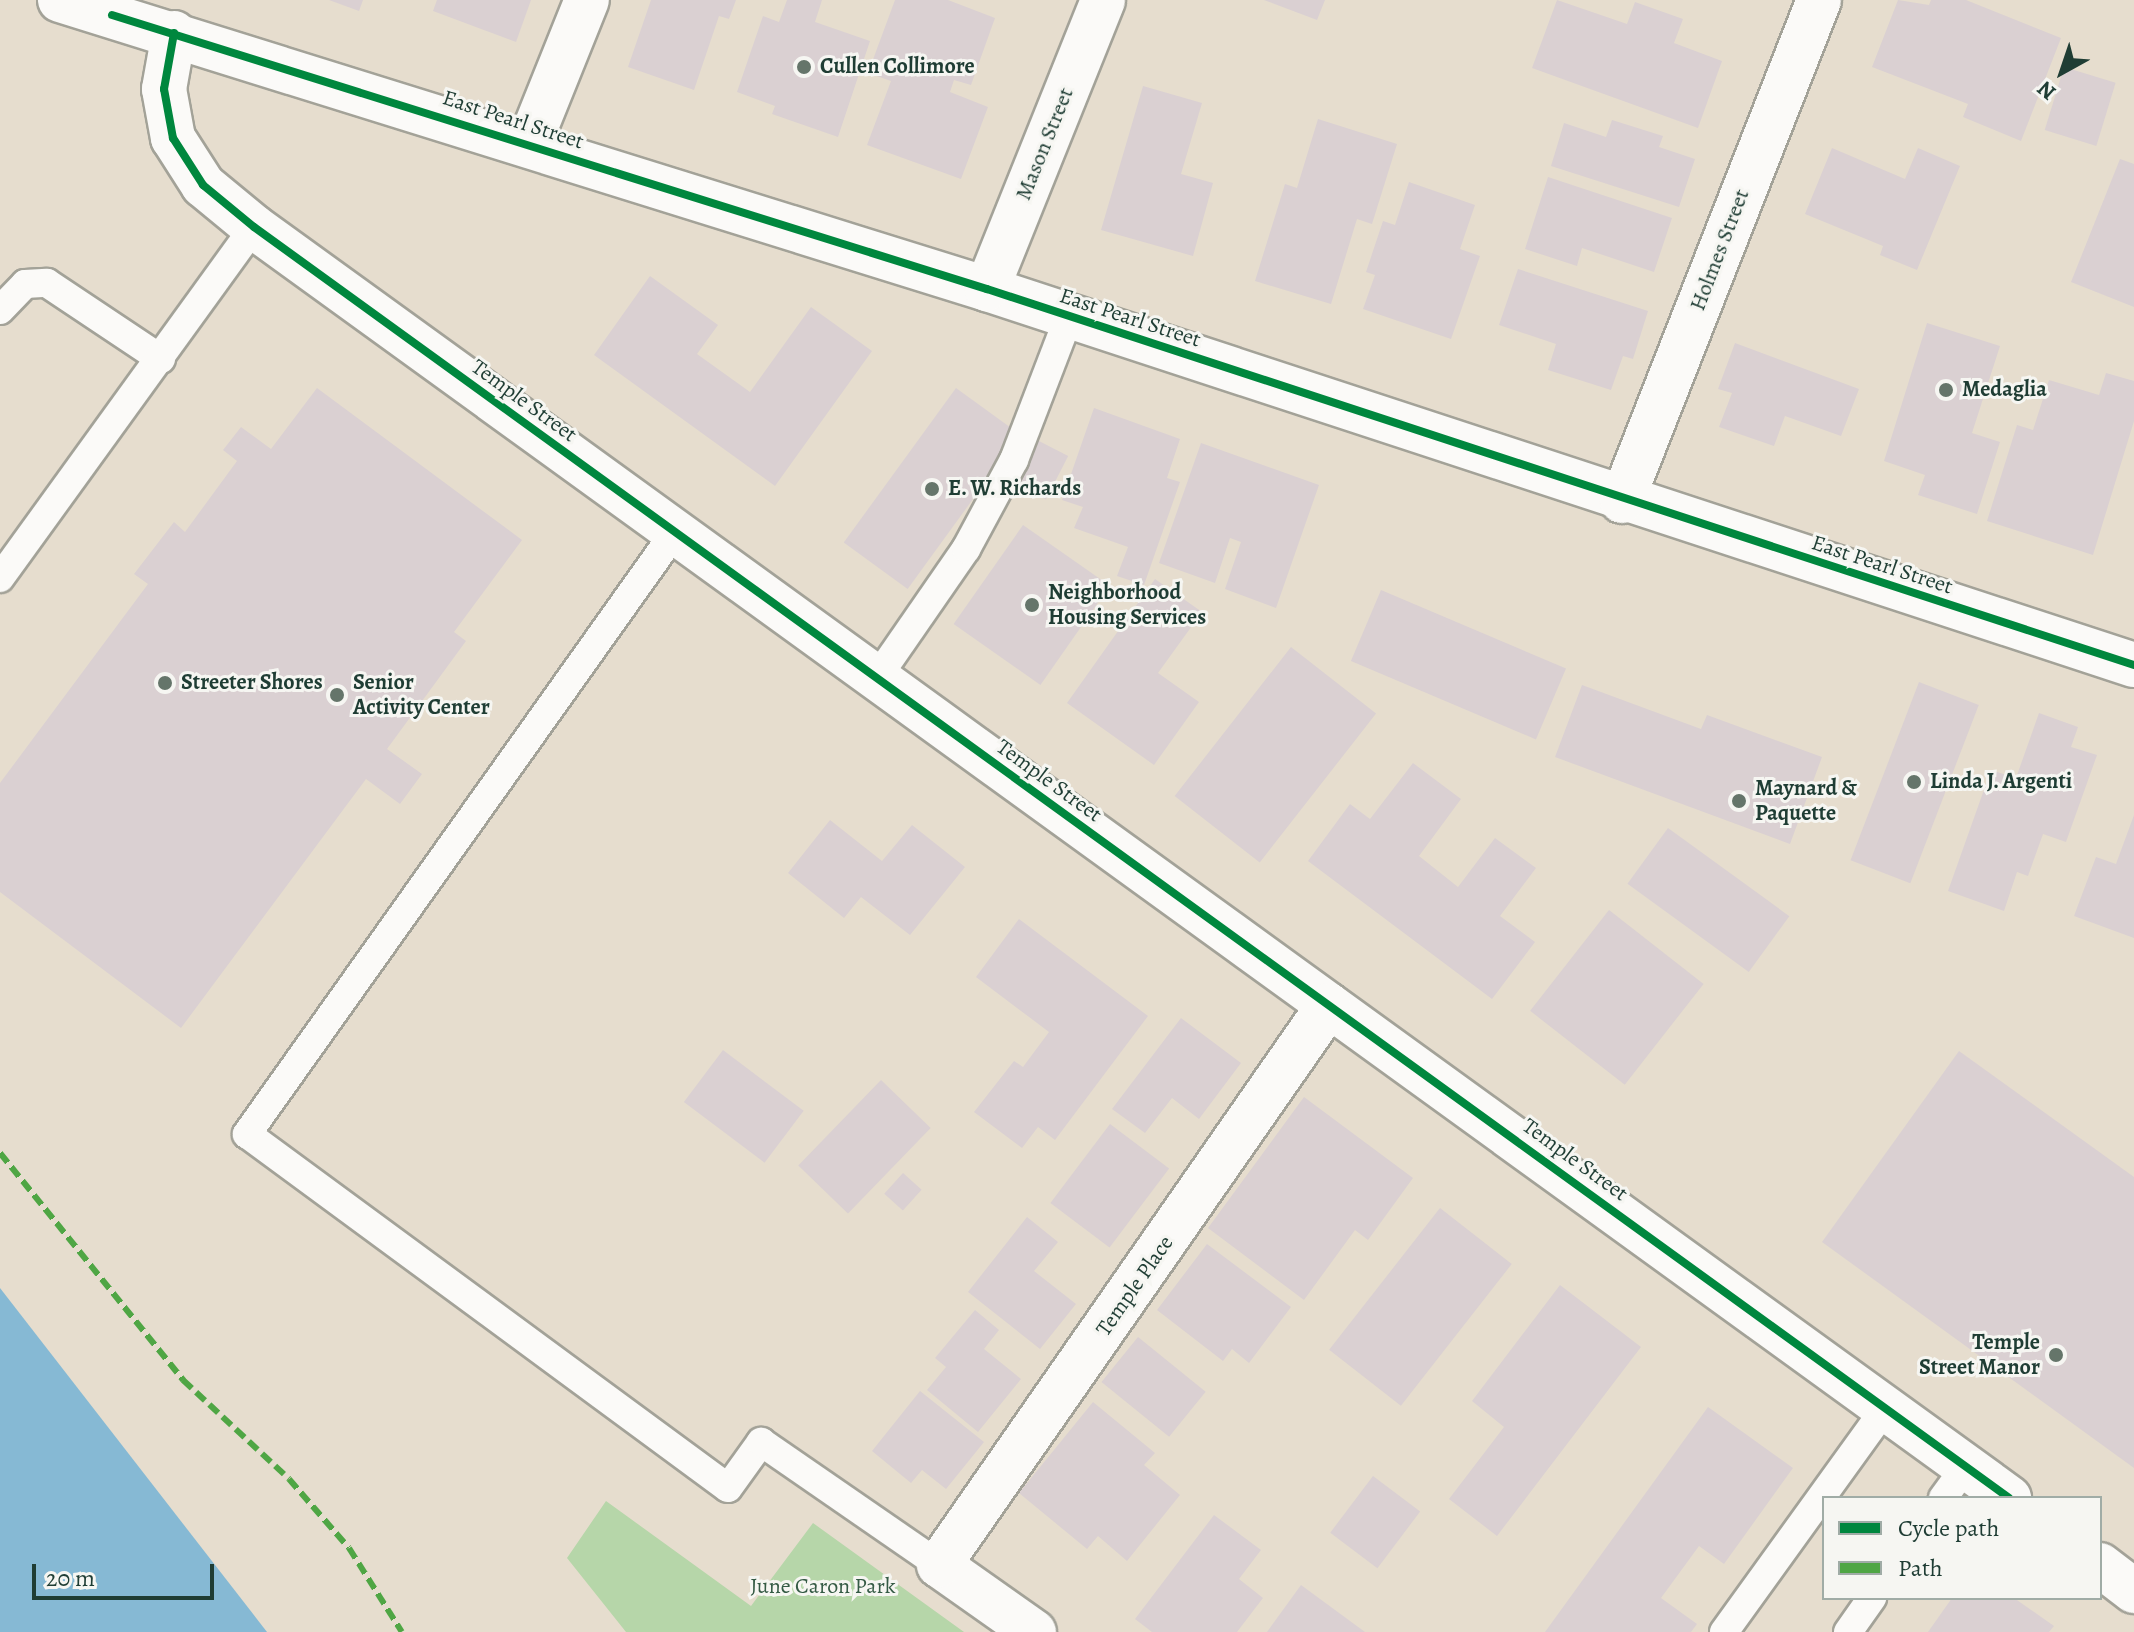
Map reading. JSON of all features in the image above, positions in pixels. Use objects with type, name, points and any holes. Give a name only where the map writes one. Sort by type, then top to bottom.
[{"type":"street","points":[[60,0],[114,8]]},
{"type":"street","points":[[529,144],[587,0]]},
{"type":"street","name":"Mason Street","points":[[987,289],[1103,0]]},
{"type":"street","name":"Holmes Street","points":[[1622,501],[1819,0]]},
{"type":"street","name":"East Pearl Street","points":[[114,8],[174,33],[987,289],[1622,501],[2134,665]]},
{"type":"street","name":"Temple Street","points":[[174,33],[164,89],[173,138],[203,185],[254,227],[1886,1407],[1955,1482],[2002,1496]]},
{"type":"street","name":"Temple Place","points":[[939,1565],[1329,1005]]},
{"type":"street","points":[[939,1565],[1034,1632]]},
{"type":"street","points":[[2102,1567],[2134,1591]]},
{"type":"lane","points":[[0,578],[254,227]]},
{"type":"lane","points":[[0,310],[25,284],[47,283],[161,359]]},
{"type":"lane","points":[[876,679],[961,556],[1014,460],[1069,317]]},
{"type":"lane","points":[[675,532],[247,1134],[728,1488],[761,1442],[939,1565]]},
{"type":"lane","points":[[1724,1632],[1886,1407]]},
{"type":"lane","points":[[1848,1632],[1871,1600]]},
{"type":"green space","name":"June Caron Park","points":[[606,1501],[751,1606],[813,1523],[964,1632],[626,1632],[567,1558]]},
{"type":"water","points":[[0,1288],[267,1632],[0,1632]]},
{"type":"building","points":[[329,0],[363,0],[359,11]]},
{"type":"building","points":[[437,0],[531,0],[516,42],[433,11]]},
{"type":"building","points":[[651,0],[736,0],[729,19],[719,16],[694,90],[628,67]]},
{"type":"building","name":"Cullen Collimore","points":[[787,0],[822,0],[815,22],[870,41],[838,137],[772,114],[775,106],[737,92],[763,16],[779,22]]},
{"type":"building","points":[[895,0],[948,0],[995,18],[971,85],[954,80],[950,92],[988,107],[961,179],[867,145],[891,81],[868,73]]},
{"type":"building","points":[[1264,0],[1325,0],[1317,20]]},
{"type":"building","points":[[1557,0],[1627,24],[1635,2],[1683,19],[1674,43],[1722,61],[1698,128],[1532,68]]},
{"type":"building","points":[[1898,0],[1929,5],[1931,0],[1966,0],[2061,38],[2021,141],[1963,117],[1968,104],[1872,67]]},
{"type":"building","points":[[2064,67],[2116,83],[2096,146],[2045,130]]},
{"type":"building","points":[[1143,86],[1202,103],[1181,174],[1213,183],[1193,256],[1101,230]]},
{"type":"building","points":[[1318,119],[1397,144],[1372,224],[1357,219],[1331,304],[1255,281],[1285,184],[1297,188]]},
{"type":"building","points":[[1612,120],[1663,136],[1659,147],[1695,159],[1679,207],[1551,166],[1564,123],[1606,137]]},
{"type":"building","points":[[1832,148],[1905,179],[1918,148],[1960,166],[1917,270],[1880,255],[1883,246],[1805,214]]},
{"type":"building","points":[[2120,159],[2134,164],[2134,307],[2071,282]]},
{"type":"building","points":[[1548,177],[1672,218],[1654,272],[1582,248],[1577,266],[1525,249]]},
{"type":"building","points":[[1409,182],[1475,205],[1460,249],[1480,256],[1451,339],[1363,309],[1375,275],[1366,272],[1383,221],[1395,225]]},
{"type":"building","points":[[1518,269],[1648,311],[1633,359],[1623,356],[1611,390],[1548,370],[1556,344],[1499,325]]},
{"type":"building","points":[[650,276],[718,325],[697,354],[750,392],[811,307],[872,351],[775,486],[594,355]]},
{"type":"building","name":"Medaglia","points":[[1927,323],[2000,346],[1972,433],[2000,442],[1977,514],[1918,495],[1925,475],[1884,461]]},
{"type":"building","points":[[1735,343],[1859,389],[1841,436],[1785,416],[1774,446],[1719,427],[1732,393],[1718,389]]},
{"type":"building","points":[[2106,373],[2134,381],[2134,421],[2093,555],[1987,521],[2017,425],[2033,430],[2049,380],[2099,395]]},
{"type":"building","points":[[317,388],[522,540],[454,632],[466,641],[387,749],[422,774],[400,804],[366,779],[181,1028],[0,892],[0,783],[148,584],[134,574],[174,522],[185,532],[237,461],[223,450],[241,427],[271,449]]},
{"type":"building","name":"E. W. Richards","points":[[956,388],[1020,434],[908,589],[844,543]]},
{"type":"building","points":[[1094,408],[1180,439],[1167,478],[1180,482],[1144,585],[1117,576],[1128,547],[1074,528],[1083,507],[1062,500]]},
{"type":"building","points":[[1037,440],[1068,456],[1046,500],[1015,484]]},
{"type":"building","points":[[1201,443],[1319,485],[1276,608],[1225,589],[1241,542],[1230,538],[1215,583],[1159,563]]},
{"type":"building","name":"Neighborhood Housing Services","points":[[1023,525],[1110,586],[1040,685],[954,624]]},
{"type":"building","points":[[1155,579],[1202,612],[1158,673],[1199,702],[1154,765],[1067,703]]},
{"type":"building","points":[[1381,590],[1566,669],[1536,739],[1351,661]]},
{"type":"building","points":[[1291,647],[1376,713],[1260,862],[1175,796]]},
{"type":"building","name":"Linda J. Argenti","points":[[1919,682],[1979,705],[1910,883],[1851,860]]},
{"type":"building","name":"Maynard & Paquette","points":[[1582,685],[1701,729],[1707,715],[1822,757],[1790,844],[1555,757]]},
{"type":"building","points":[[2039,713],[2078,727],[2071,747],[2097,755],[2066,842],[2043,834],[2028,876],[2017,872],[2004,911],[1948,891],[1991,770],[2016,778]]},
{"type":"building","points":[[1413,763],[1461,799],[1419,856],[1458,887],[1495,838],[1536,868],[1500,916],[1535,942],[1492,999],[1308,861],[1350,804],[1370,819]]},
{"type":"building","points":[[2134,815],[2134,938],[2074,916],[2096,857],[2116,864]]},
{"type":"building","points":[[830,820],[882,861],[912,825],[965,867],[910,935],[861,897],[844,918],[788,873]]},
{"type":"building","points":[[1668,828],[1789,916],[1749,972],[1627,884]]},
{"type":"building","points":[[1609,910],[1704,984],[1625,1085],[1530,1011]]},
{"type":"building","points":[[1019,919],[1148,1016],[1055,1140],[1038,1127],[1022,1148],[974,1112],[1014,1061],[1023,1067],[1049,1032],[976,977]]},
{"type":"building","points":[[1181,1018],[1241,1063],[1199,1119],[1172,1098],[1145,1133],[1112,1109]]},
{"type":"building","points":[[723,1050],[804,1111],[765,1163],[684,1102]]},
{"type":"building","name":"Temple Street Manor","points":[[1959,1051],[2134,1177],[2134,1468],[1822,1242]]},
{"type":"building","points":[[881,1080],[931,1128],[848,1214],[798,1166]]},
{"type":"building","points":[[1304,1097],[1413,1178],[1368,1240],[1355,1230],[1304,1300],[1208,1228]]},
{"type":"building","points":[[1110,1124],[1169,1169],[1110,1248],[1050,1203]]},
{"type":"building","points":[[903,1173],[922,1190],[903,1211],[884,1194]]},
{"type":"building","points":[[1440,1208],[1512,1264],[1401,1406],[1329,1350]]},
{"type":"building","points":[[1027,1217],[1058,1242],[1034,1271],[1076,1304],[1040,1349],[968,1292]]},
{"type":"building","points":[[1207,1244],[1291,1307],[1249,1363],[1232,1349],[1223,1361],[1157,1310]]},
{"type":"building","points":[[1560,1285],[1641,1347],[1497,1536],[1449,1499],[1504,1427],[1472,1401]]},
{"type":"building","points":[[975,1310],[999,1330],[984,1349],[1021,1379],[978,1432],[927,1390],[946,1367],[935,1358]]},
{"type":"building","points":[[1138,1337],[1206,1392],[1169,1437],[1101,1382]]},
{"type":"building","points":[[920,1391],[984,1442],[946,1489],[922,1470],[911,1483],[872,1451]]},
{"type":"building","points":[[1093,1402],[1155,1453],[1144,1465],[1180,1495],[1127,1561],[1098,1536],[1087,1549],[1019,1493]]},
{"type":"building","points":[[1708,1407],[1793,1468],[1724,1564],[1699,1546],[1661,1598],[1697,1624],[1691,1632],[1545,1632]]},
{"type":"building","points":[[1373,1476],[1420,1512],[1377,1568],[1330,1533]]},
{"type":"building","points":[[1214,1515],[1261,1550],[1239,1579],[1263,1598],[1237,1632],[1152,1632],[1135,1619]]},
{"type":"building","points":[[1301,1585],[1365,1632],[1267,1632]]},
{"type":"building","points":[[1951,1600],[2017,1600],[2054,1626],[2049,1632],[1928,1632]]},
{"type":"marked path","points":[[0,1153],[183,1380],[289,1479],[349,1548],[402,1632]]},
{"type":"cycle path","points":[[112,15],[987,289],[2134,665]]},
{"type":"cycle path","points":[[174,33],[164,89],[173,138],[203,185],[254,227],[2006,1496]]},
{"type":"place","name":"Cullen Collimore","points":[[804,67]]},
{"type":"place","name":"Medaglia","points":[[1946,390]]},
{"type":"place","name":"E. W. Richards","points":[[932,489]]},
{"type":"place","name":"Neighborhood Housing Services","points":[[1032,605]]},
{"type":"place","name":"Streeter Shores","points":[[165,683]]},
{"type":"place","name":"Senior Activity Center","points":[[337,695]]},
{"type":"place","name":"Linda J. Argenti","points":[[1914,782]]},
{"type":"place","name":"Maynard & Paquette","points":[[1739,801]]},
{"type":"place","name":"Temple Street Manor","points":[[2056,1355]]}]
